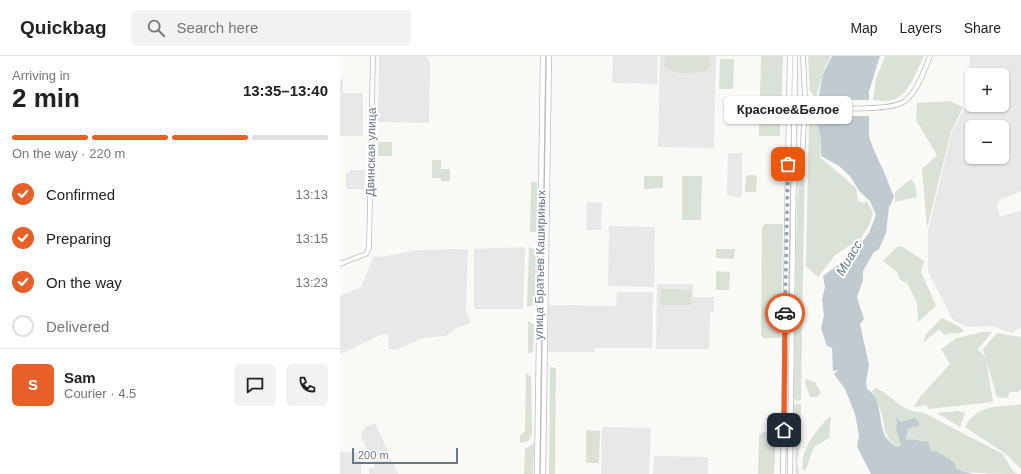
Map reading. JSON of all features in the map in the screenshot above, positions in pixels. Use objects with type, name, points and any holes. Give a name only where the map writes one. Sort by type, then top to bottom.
[{"type":"main road","name":"улица Братьев Кашириных","points":[[537,474],[543,56]]},
{"type":"main road","name":"улица Братьев Кашириных","points":[[543,474],[550,56]]},
{"type":"main road","points":[[781,474],[783,460],[790,56]]},
{"type":"main road","points":[[790,474],[795,56]]},
{"type":"main road","points":[[790,459],[793,474]]},
{"type":"street","name":"Двинская улица","points":[[340,264],[366,254],[369,248],[373,56]]},
{"type":"street","points":[[803,56],[805,98],[815,108]]},
{"type":"street","points":[[788,107],[870,108],[893,106],[905,101],[917,85],[930,56]]},
{"type":"street","points":[[794,192],[803,146],[804,120],[807,112],[815,108]]},
{"type":"shaded area","points":[[379,56],[426,56],[430,62],[429,123],[378,122]]},
{"type":"shaded area","points":[[613,56],[658,56],[657,84],[612,83]]},
{"type":"shaded area","points":[[660,56],[716,56],[714,148],[658,147]]},
{"type":"shaded area","points":[[666,56],[709,56],[709,69],[705,72],[689,73],[672,71],[667,69],[664,65]]},
{"type":"shaded area","points":[[761,56],[783,56],[780,136],[759,136]]},
{"type":"shaded area","points":[[808,56],[831,56],[825,67],[816,98],[810,91]]},
{"type":"shaded area","points":[[885,56],[924,56],[916,74],[905,92],[890,101],[873,100],[876,79]]},
{"type":"shaded area","points":[[970,56],[1021,56],[1021,191],[998,201],[997,208],[1000,216],[1021,211],[1021,327],[1012,333],[993,326],[967,327],[953,320],[928,272],[928,231],[952,132],[965,108],[965,112],[1009,112],[1009,68],[970,68]]},
{"type":"shaded area","points":[[720,59],[734,59],[733,89],[719,89]]},
{"type":"shaded area","points":[[340,79],[343,79],[343,93],[363,93],[363,136],[340,136]]},
{"type":"shaded area","points":[[950,101],[963,107],[951,132],[927,228],[922,169],[937,155],[916,120],[917,103]]},
{"type":"shaded area","points":[[815,116],[821,139],[820,157],[856,188],[858,201],[863,203],[867,201],[873,213],[869,225],[861,238],[835,255],[818,277],[806,266],[809,123]]},
{"type":"shaded area","points":[[378,142],[392,142],[392,156],[378,156]]},
{"type":"shaded area","points":[[805,148],[801,400],[797,401],[794,398],[797,198]]},
{"type":"shaded area","points":[[728,153],[742,153],[742,197],[727,196]]},
{"type":"shaded area","points":[[432,160],[441,160],[441,169],[450,169],[450,181],[441,181],[441,178],[432,178]]},
{"type":"shaded area","points":[[350,170],[365,170],[364,189],[346,189],[346,173],[350,173]]},
{"type":"shaded area","points":[[748,175],[754,175],[757,177],[756,192],[745,192],[746,177]]},
{"type":"shaded area","points":[[644,176],[663,176],[663,188],[644,189]]},
{"type":"shaded area","points":[[682,176],[702,176],[701,220],[682,220]]},
{"type":"shaded area","points":[[911,179],[915,185],[917,197],[895,202],[895,192]]},
{"type":"shaded area","points":[[531,182],[537,182],[537,232],[530,232]]},
{"type":"shaded area","points":[[587,202],[602,203],[601,230],[586,230]]},
{"type":"shaded area","points":[[765,224],[783,224],[781,338],[763,338],[761,335],[762,227]]},
{"type":"shaded area","points":[[609,226],[655,227],[654,287],[608,286]]},
{"type":"shaded area","points":[[898,246],[903,247],[924,261],[921,272],[936,306],[918,322],[917,303],[908,284],[900,280],[897,272],[883,261]]},
{"type":"shaded area","points":[[525,247],[523,309],[474,309],[474,249]]},
{"type":"shaded area","points":[[529,247],[534,249],[536,253],[535,302],[533,305],[527,307]]},
{"type":"shaded area","points":[[468,249],[466,310],[471,323],[456,328],[446,336],[423,338],[396,350],[389,349],[388,334],[383,334],[340,354],[340,296],[361,287],[374,256],[381,257],[418,250]]},
{"type":"shaded area","points":[[716,249],[735,249],[734,259],[716,258]]},
{"type":"shaded area","points":[[716,271],[730,272],[729,290],[716,290]]},
{"type":"shaded area","points":[[657,284],[693,284],[693,297],[714,297],[714,312],[710,312],[709,349],[656,349]]},
{"type":"shaded area","points":[[661,289],[691,290],[691,305],[660,305]]},
{"type":"shaded area","points":[[617,292],[653,292],[652,348],[595,348],[595,352],[548,352],[549,305],[616,306]]},
{"type":"shaded area","points":[[942,318],[960,327],[964,331],[958,334],[952,333],[945,335],[939,329],[923,343],[926,334]]},
{"type":"shaded area","points":[[528,321],[534,324],[533,352],[528,353]]},
{"type":"shaded area","points":[[982,332],[992,332],[978,349],[986,359],[983,349],[997,333],[1021,337],[1021,389],[1018,392],[1010,392],[1007,398],[997,397],[986,360],[993,402],[928,409],[927,405],[914,407],[919,398],[950,364],[941,349],[957,338]]},
{"type":"shaded area","points":[[550,367],[556,368],[555,474],[549,474]]},
{"type":"shaded area","points":[[526,373],[531,377],[532,434],[528,441],[520,443],[520,436],[525,431]]},
{"type":"shaded area","points":[[807,379],[815,382],[821,393],[817,397],[810,397],[805,382]]},
{"type":"shaded area","points":[[876,388],[903,407],[922,412],[1003,454],[1012,470],[1017,474],[977,473],[955,469],[941,456],[931,451],[925,441],[911,439],[906,440],[908,428],[914,418],[901,422],[896,418],[901,445],[898,447],[889,439],[885,431],[883,418],[872,391]]},
{"type":"shaded area","points":[[801,404],[801,442],[797,461],[799,474],[796,474],[794,405]]},
{"type":"shaded area","points":[[1021,404],[1021,469],[1006,454],[965,427],[970,419],[982,410]]},
{"type":"shaded area","points":[[958,411],[965,413],[960,427],[937,413]]},
{"type":"shaded area","points":[[829,417],[831,417],[829,438],[814,447],[806,469],[803,471],[802,464],[806,449],[819,428]]},
{"type":"shaded area","points":[[375,423],[398,474],[369,474],[369,468],[375,468],[361,436],[365,427]]},
{"type":"shaded area","points":[[602,427],[651,428],[649,474],[601,474]]},
{"type":"shaded area","points":[[586,430],[600,431],[599,463],[586,463]]},
{"type":"shaded area","points":[[763,432],[776,433],[774,474],[758,474],[759,435]]},
{"type":"shaded area","points":[[534,443],[533,474],[524,474],[525,449]]},
{"type":"shaded area","points":[[340,452],[361,453],[361,474],[340,474]]},
{"type":"shaded area","points":[[654,456],[708,457],[708,474],[653,474]]},
{"type":"water","name":"Миасс","points":[[832,56],[880,56],[869,91],[869,136],[894,197],[889,207],[886,233],[879,249],[874,252],[863,271],[863,280],[857,297],[864,319],[860,324],[869,365],[866,381],[867,389],[873,394],[876,400],[885,435],[890,442],[897,447],[901,445],[896,428],[897,423],[895,417],[901,422],[914,418],[919,422],[919,426],[908,428],[906,440],[911,439],[928,442],[931,451],[938,452],[955,463],[956,469],[973,474],[871,474],[857,447],[859,435],[855,414],[845,389],[834,374],[838,370],[833,371],[832,348],[827,346],[821,328],[824,315],[822,300],[825,287],[823,276],[853,254],[869,233],[876,215],[870,201],[860,192],[850,176],[839,166],[821,156],[821,139],[815,116],[823,74]]},
{"type":"pier","points":[[815,100],[869,100],[869,116],[815,116]]},
{"type":"waterway","points":[[825,56],[829,59]]},
{"type":"way so far","points":[[785,313],[788,164]]},
{"type":"place","name":"Красное&Белое","points":[[788,164]]},
{"type":"route","points":[[784,430],[785,313]]}]
